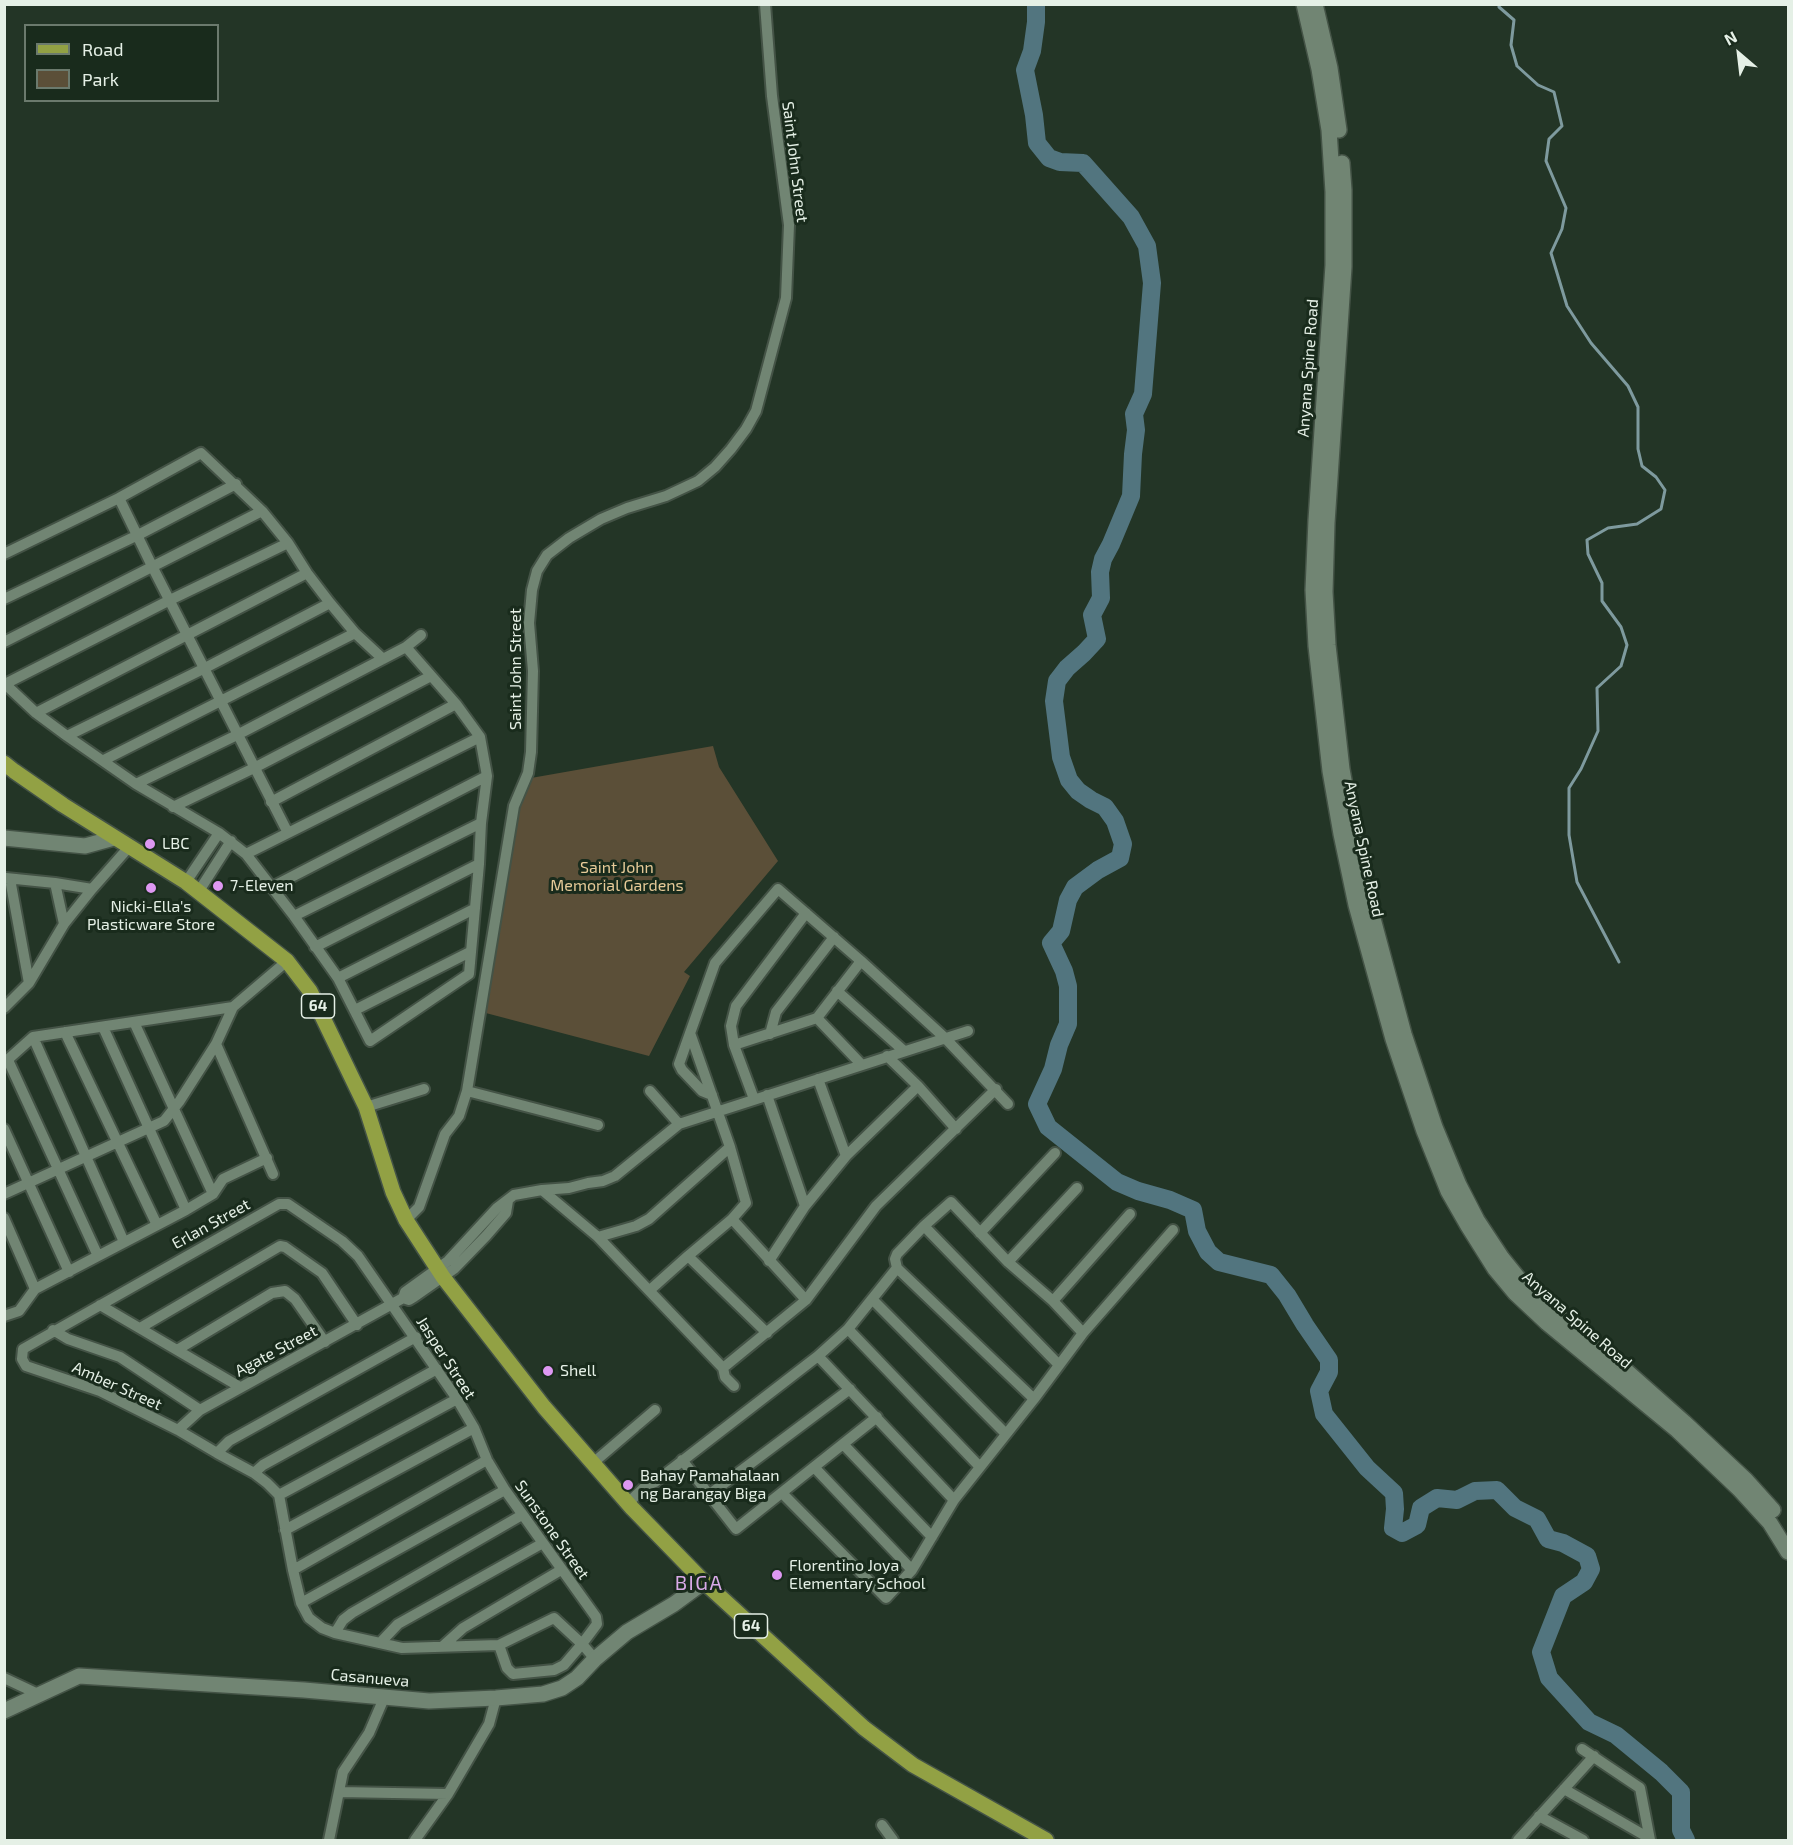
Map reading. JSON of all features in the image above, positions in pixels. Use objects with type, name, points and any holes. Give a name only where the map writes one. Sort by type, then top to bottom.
[{"type":"main road","name":"Anyana Spine Road","points":[[1304,4],[1319,69],[1329,130],[1334,192],[1333,265],[1313,590],[1316,646],[1330,771],[1341,834],[1356,905],[1393,1039],[1424,1131],[1448,1191],[1495,1269],[1515,1293],[1547,1323],[1677,1430],[1739,1489],[1770,1523],[1788,1551]]},
{"type":"main road","name":"Anyana Spine Road","points":[[1315,4],[1330,68],[1339,128],[1344,190],[1344,267],[1327,523],[1325,592],[1328,645],[1342,769],[1353,830],[1368,900],[1404,1034],[1435,1127],[1459,1185],[1477,1220],[1502,1258],[1523,1284],[1552,1312],[1622,1367],[1746,1480],[1778,1516],[1788,1532]]},
{"type":"main road","name":"64","points":[[4,764],[114,838],[199,891],[286,961],[310,991],[366,1107],[393,1192],[406,1220],[441,1273],[544,1407],[630,1506],[704,1582],[864,1728],[913,1765],[1046,1840]]},
{"type":"main road","points":[[4,838],[85,846],[114,838]]},
{"type":"main road","name":"Casanueva","points":[[4,1711],[80,1676],[304,1690],[429,1701],[543,1694],[562,1688],[577,1678],[627,1632],[674,1604],[704,1582]]},
{"type":"street","name":"Saint John Street","points":[[406,1220],[419,1207],[440,1148],[464,1106],[467,1092],[514,806],[528,773],[531,752],[533,671],[529,623],[532,590],[537,571],[547,555],[568,538],[601,519],[666,496],[698,481],[731,449],[756,411],[786,298],[789,225],[772,96],[765,4]]},
{"type":"street","points":[[4,554],[119,498],[201,453],[262,511],[354,633],[383,659]]},
{"type":"street","points":[[4,599],[138,535],[236,484]]},
{"type":"street","points":[[119,498],[288,833]]},
{"type":"street","points":[[4,642],[262,511]]},
{"type":"street","points":[[288,543],[5,683],[36,713],[67,736],[136,784],[219,832],[246,854],[338,978],[370,1041],[469,974],[487,776],[480,737],[456,704],[406,647]]},
{"type":"street","points":[[36,713],[307,573]]},
{"type":"street","points":[[67,736],[330,603]]},
{"type":"street","points":[[104,760],[354,633]]},
{"type":"street","points":[[136,784],[237,735],[406,647],[421,635]]},
{"type":"street","points":[[173,807],[254,768],[431,676]]},
{"type":"street","points":[[271,802],[456,704]]},
{"type":"street","points":[[246,854],[480,737]]},
{"type":"street","points":[[272,887],[487,776]]},
{"type":"street","points":[[294,916],[481,823]]},
{"type":"street","points":[[186,882],[219,832]]},
{"type":"street","points":[[199,891],[231,841]]},
{"type":"street","points":[[4,1008],[29,982],[64,924],[129,847]]},
{"type":"street","points":[[315,947],[479,864]]},
{"type":"street","points":[[29,982],[7,879],[92,889]]},
{"type":"street","points":[[55,883],[64,924]]},
{"type":"street","points":[[712,1095],[702,1091],[679,1064],[716,963],[778,890],[861,960],[945,1038],[1008,1104]]},
{"type":"street","points":[[338,978],[474,909]]},
{"type":"street","points":[[754,1099],[734,1045],[731,1026],[736,1006],[806,913]]},
{"type":"street","points":[[770,1034],[776,1012],[834,937]]},
{"type":"street","points":[[356,1011],[470,952]]},
{"type":"street","points":[[734,1045],[817,1018],[861,960]]},
{"type":"street","points":[[4,1194],[164,1121],[174,1110],[216,1044],[233,1007],[286,961]]},
{"type":"street","points":[[837,991],[904,1051]]},
{"type":"street","points":[[98,1256],[6,1061],[33,1037],[233,1007]]},
{"type":"street","points":[[817,1018],[861,1064]]},
{"type":"street","points":[[134,1022],[213,1194]]},
{"type":"street","points":[[102,1027],[186,1210]]},
{"type":"street","points":[[441,1273],[454,1269],[486,1236],[506,1213],[508,1201],[514,1195],[569,1188],[610,1179],[679,1124],[968,1031]]},
{"type":"street","points":[[65,1032],[156,1225]]},
{"type":"street","points":[[650,1290],[732,1219],[747,1203],[690,1033]]},
{"type":"street","points":[[33,1037],[124,1242]]},
{"type":"street","points":[[216,1044],[273,1174]]},
{"type":"street","points":[[887,1056],[918,1086],[956,1129]]},
{"type":"street","points":[[818,1079],[846,1156]]},
{"type":"street","points":[[769,1261],[805,1206],[846,1156],[918,1086]]},
{"type":"street","points":[[366,1107],[424,1089]]},
{"type":"street","points":[[723,1368],[806,1300],[876,1206],[996,1089]]},
{"type":"street","points":[[650,1091],[679,1124]]},
{"type":"street","points":[[467,1092],[598,1125]]},
{"type":"street","points":[[767,1095],[805,1206]]},
{"type":"street","points":[[4,1130],[69,1272]]},
{"type":"street","points":[[598,1237],[636,1226],[649,1219],[730,1148]]},
{"type":"street","points":[[980,1233],[1055,1153]]},
{"type":"street","points":[[4,1316],[19,1311],[35,1289],[186,1210],[213,1194],[223,1179],[267,1158]]},
{"type":"street","points":[[1008,1262],[1077,1188]]},
{"type":"street","points":[[542,1190],[598,1237],[650,1290],[723,1368],[724,1375],[734,1386]]},
{"type":"street","points":[[1034,1399],[897,1268],[895,1259],[897,1254],[951,1202],[1008,1262],[1053,1301],[1083,1333]]},
{"type":"street","name":"Erlan Street","points":[[23,1348],[283,1203],[288,1204],[342,1241],[358,1256],[393,1304]]},
{"type":"street","points":[[1053,1301],[1130,1214]]},
{"type":"street","points":[[4,1218],[35,1289]]},
{"type":"street","points":[[732,1219],[806,1300]]},
{"type":"street","points":[[924,1226],[1059,1365]]},
{"type":"street","points":[[782,1492],[886,1598],[912,1570],[954,1500],[1083,1333],[1173,1230]]},
{"type":"street","points":[[140,1328],[280,1246],[322,1272],[357,1325]]},
{"type":"street","points":[[688,1256],[767,1334]]},
{"type":"street","points":[[630,1506],[652,1490],[655,1482],[682,1460],[818,1356],[848,1329],[897,1268]]},
{"type":"street","name":"Agate Street","points":[[178,1430],[200,1410],[240,1387],[403,1298],[409,1300],[441,1273]]},
{"type":"street","points":[[177,1350],[272,1293],[285,1291],[296,1299],[325,1342]]},
{"type":"street","points":[[873,1300],[1006,1434]]},
{"type":"street","name":"Jasper Street","points":[[393,1304],[474,1428]]},
{"type":"street","points":[[100,1305],[240,1387]]},
{"type":"street","points":[[848,1329],[980,1467]]},
{"type":"street","points":[[53,1330],[68,1338],[120,1357],[200,1410]]},
{"type":"street","points":[[217,1454],[229,1441],[416,1337]]},
{"type":"street","name":"Amber Street","points":[[23,1348],[22,1359],[26,1366],[100,1391],[178,1430]]},
{"type":"street","points":[[818,1356],[954,1500]]},
{"type":"street","points":[[254,1473],[263,1465],[437,1369]]},
{"type":"street","points":[[710,1494],[849,1389]]},
{"type":"street","points":[[279,1495],[457,1399]]},
{"type":"street","points":[[593,1463],[655,1410]]},
{"type":"street","points":[[682,1460],[736,1529],[877,1418]]},
{"type":"street","points":[[285,1530],[474,1428]]},
{"type":"street","name":"Sunstone Street","points":[[474,1428],[487,1461],[505,1490],[596,1617],[597,1624],[582,1644]]},
{"type":"street","points":[[178,1430],[254,1473],[279,1495],[292,1570],[301,1603],[309,1618],[322,1628],[402,1648],[499,1645],[554,1618],[596,1659]]},
{"type":"street","points":[[843,1444],[932,1537]]},
{"type":"street","points":[[292,1570],[487,1461]]},
{"type":"street","points":[[814,1467],[912,1570]]},
{"type":"street","points":[[301,1603],[505,1490]]},
{"type":"street","points":[[335,1633],[343,1620],[352,1613],[522,1515]]},
{"type":"street","points":[[380,1643],[398,1624],[543,1543]]},
{"type":"street","points":[[443,1646],[463,1628],[561,1570]]},
{"type":"street","points":[[499,1645],[507,1668],[513,1674],[554,1670],[564,1665],[582,1644]]},
{"type":"street","points":[[4,1678],[38,1694]]},
{"type":"street","points":[[329,1840],[344,1772],[369,1733],[384,1698]]},
{"type":"street","points":[[415,1840],[448,1794],[489,1725],[496,1698]]},
{"type":"street","points":[[1582,1749],[1640,1788],[1649,1839]]},
{"type":"street","points":[[1518,1840],[1594,1756]]},
{"type":"street","points":[[1564,1789],[1649,1839]]},
{"type":"street","points":[[339,1792],[448,1794]]},
{"type":"street","points":[[1539,1816],[1583,1840]]},
{"type":"street","points":[[882,1825],[893,1840]]},
{"type":"green space","name":"Saint John Memorial Gardens","points":[[713,746],[719,767],[778,861],[684,972],[690,976],[649,1056],[482,1012],[515,809],[531,778]]},
{"type":"waterway","points":[[1036,4],[1032,51],[1025,70],[1037,143],[1049,158],[1060,162],[1083,163],[1131,217],[1147,246],[1152,283],[1143,394],[1134,414],[1136,430],[1131,496],[1103,559],[1100,572],[1101,598],[1092,615],[1097,639],[1057,681],[1054,701],[1061,757],[1069,780],[1078,791],[1105,807],[1115,821],[1123,844],[1120,858],[1098,870],[1075,887],[1068,900],[1061,931],[1051,943],[1068,986],[1068,1024],[1059,1045],[1053,1069],[1037,1104],[1048,1127],[1117,1182],[1193,1210],[1197,1231],[1208,1252],[1219,1262],[1271,1275],[1287,1295],[1329,1360],[1329,1372],[1319,1391],[1324,1414],[1367,1468],[1394,1493],[1393,1528],[1402,1533],[1417,1525],[1421,1508],[1437,1498],[1457,1500],[1475,1491],[1497,1490],[1515,1508],[1537,1519],[1548,1539],[1563,1543],[1587,1556],[1591,1569],[1584,1582],[1563,1596],[1541,1652],[1549,1678],[1589,1722],[1616,1735],[1661,1772],[1681,1792],[1681,1830],[1686,1840]]},
{"type":"waterway","points":[[1499,4],[1499,7],[1514,20],[1511,45],[1517,66],[1538,85],[1554,92],[1562,126],[1549,139],[1546,161],[1566,208],[1562,229],[1551,253],[1567,306],[1591,343],[1628,386],[1638,407],[1638,449],[1642,466],[1656,477],[1665,490],[1661,509],[1637,524],[1608,528],[1587,540],[1588,554],[1602,583],[1602,601],[1621,627],[1627,645],[1621,666],[1597,688],[1598,731],[1581,769],[1569,788],[1569,835],[1577,882],[1619,962]]},
{"type":"place","name":"LBC","points":[[150,844]]},
{"type":"place","name":"7-Eleven","points":[[218,886]]},
{"type":"place","name":"Nicki-Ella's Plasticware Store","points":[[151,888]]},
{"type":"place","name":"Shell","points":[[548,1371]]},
{"type":"place","name":"Bahay Pamahalaan ng Barangay Biga","points":[[628,1485]]},
{"type":"place","name":"Florentino Joya Elementary School","points":[[777,1575]]},
{"type":"district","name":"BIGA","points":[[699,1583]]}]
